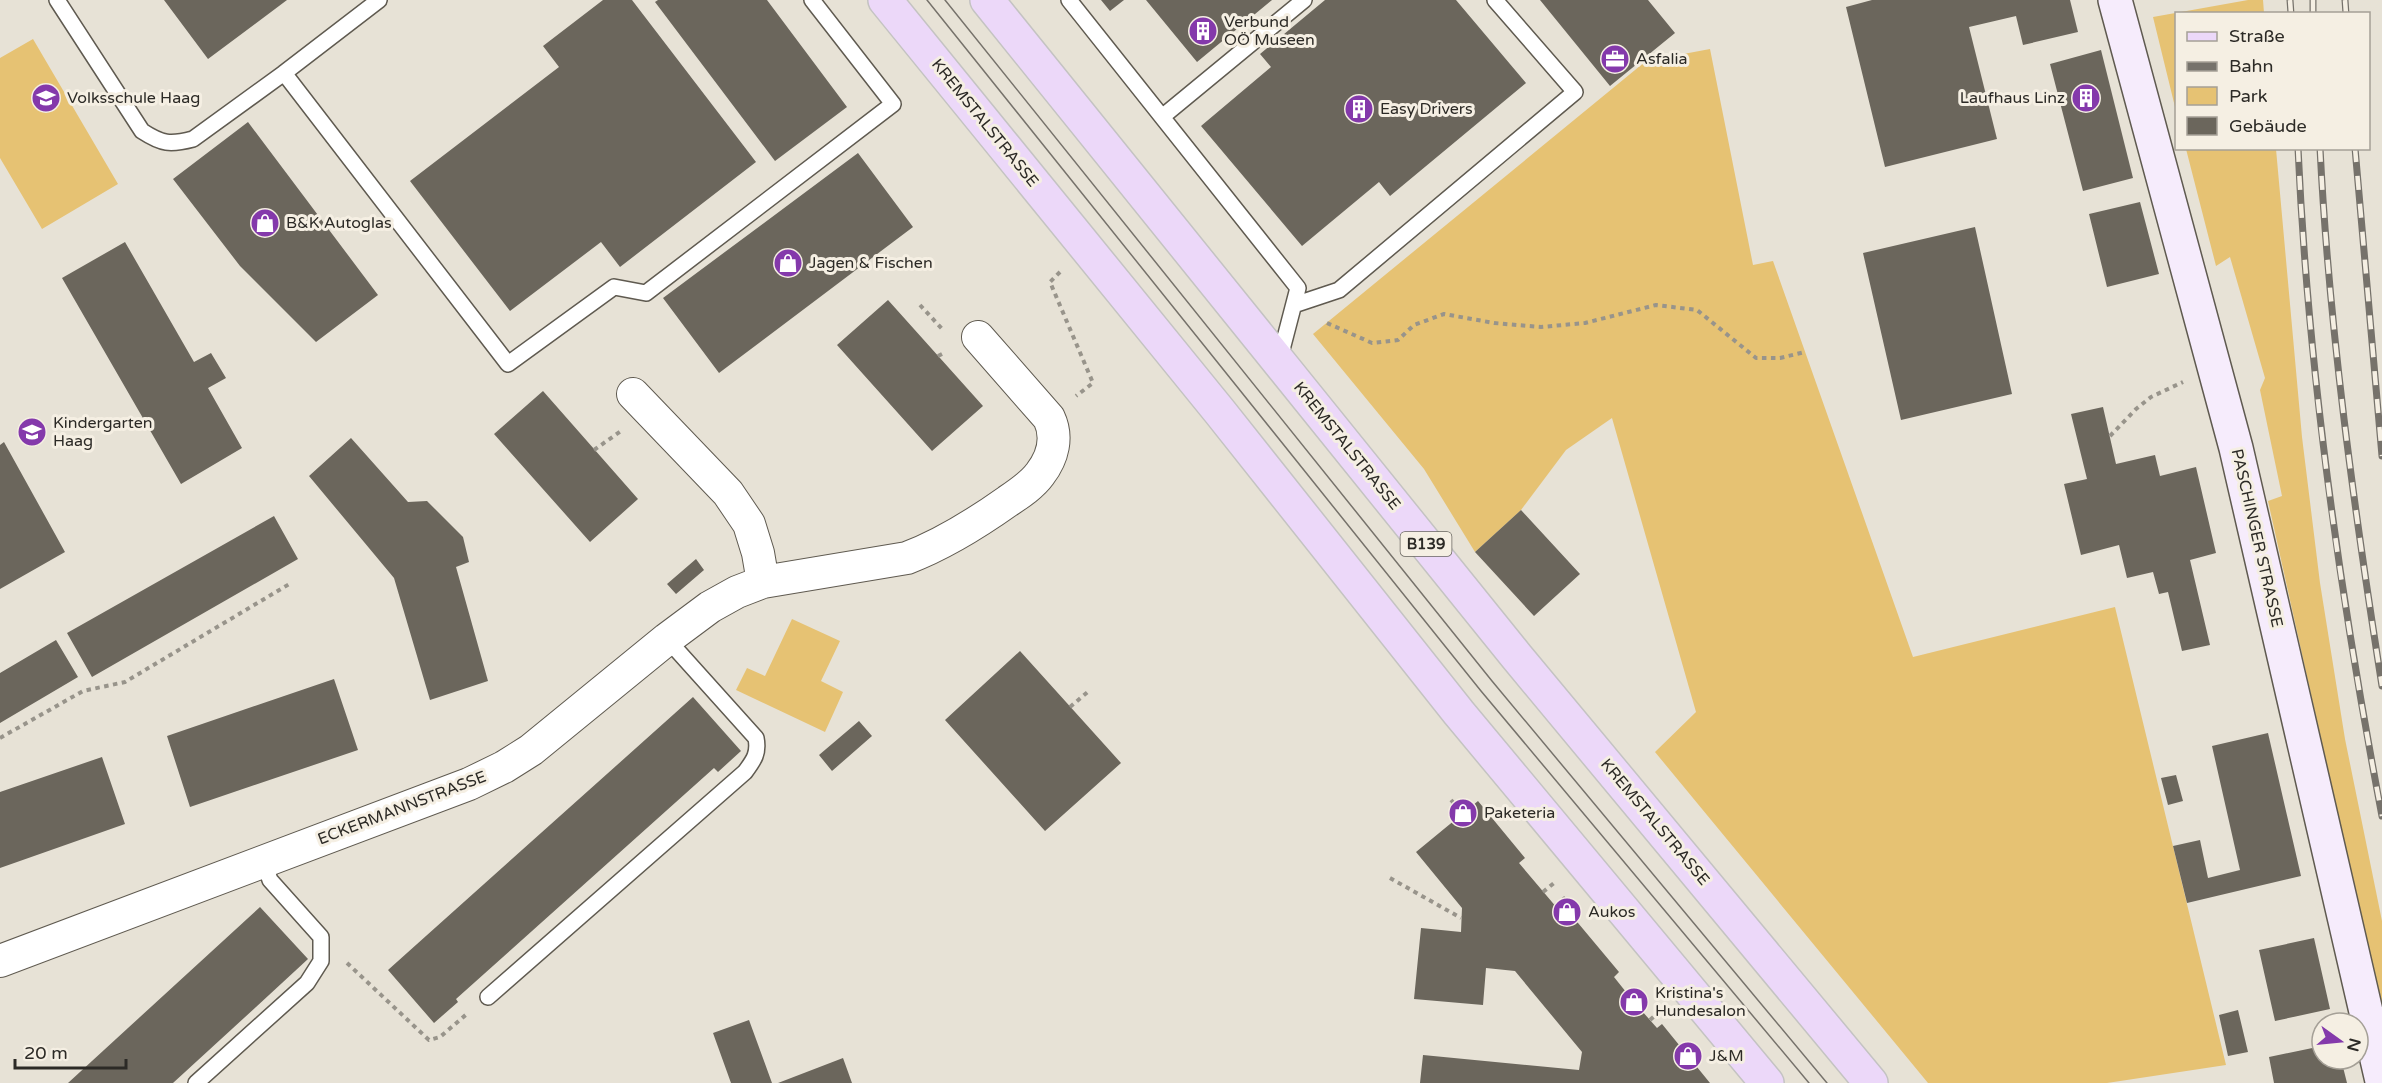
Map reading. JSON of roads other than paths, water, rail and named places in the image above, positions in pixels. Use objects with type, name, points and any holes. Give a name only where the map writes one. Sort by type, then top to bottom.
[{"type":"main road","name":"KREMSTALSTRASSE","points":[[885,0],[1220,412],[1466,720],[1767,1083]]},
{"type":"main road","name":"KREMSTALSTRASSE","points":[[987,0],[1516,657],[1871,1083]]},
{"type":"street","name":"PASCHINGER STRASSE","points":[[2115,0],[2236,448],[2382,1081]]},
{"type":"street","name":"ECKERMANNSTRASSE","points":[[0,961],[469,784],[504,767],[557,731],[667,639],[710,607],[737,592],[764,582],[908,558],[928,550],[980,521],[1029,486],[1040,474],[1054,446],[1055,433],[1049,418],[978,337]]},
{"type":"street","points":[[633,394],[728,492],[749,524],[764,582]]},
{"type":"lane","points":[[57,0],[142,131],[157,141],[175,144],[193,140],[208,130],[380,0]]},
{"type":"lane","points":[[284,73],[508,364],[614,287],[646,293],[893,104],[812,0]]},
{"type":"lane","points":[[1069,0],[1298,288],[1279,362]]},
{"type":"lane","points":[[1162,117],[1304,0]]},
{"type":"lane","points":[[1294,304],[1339,290],[1575,92],[1495,0]]},
{"type":"lane","points":[[488,997],[745,772],[755,759],[758,748],[756,738],[667,639]]},
{"type":"lane","points":[[196,1083],[307,982],[321,962],[321,937],[270,880],[264,862]]},
{"type":"tram line","points":[[927,0],[1481,691],[1809,1083]]},
{"type":"tram line","points":[[945,0],[1492,681],[1827,1083]]},
{"type":"railway","points":[[2290,0],[2291,12]]},
{"type":"railway","points":[[2313,0],[2313,12]]},
{"type":"railway","points":[[2345,0],[2346,12]]},
{"type":"railway","points":[[2298,150],[2309,316],[2328,484],[2353,650],[2382,816]]},
{"type":"railway","points":[[2320,150],[2336,350],[2382,686]]},
{"type":"railway","points":[[2355,150],[2382,456]]},
{"type":"place","name":"Verbund OÖ Museen","points":[[1203,31]]},
{"type":"place","name":"Asfalia","points":[[1615,59]]},
{"type":"place","name":"Volksschule Haag","points":[[46,98]]},
{"type":"place","name":"Laufhaus Linz","points":[[2086,98]]},
{"type":"place","name":"Easy Drivers","points":[[1359,109]]},
{"type":"place","name":"B&K Autoglas","points":[[265,223]]},
{"type":"place","name":"Jagen & Fischen","points":[[788,263]]},
{"type":"place","name":"Kindergarten Haag","points":[[32,432]]},
{"type":"place","name":"Paketeria","points":[[1463,813]]},
{"type":"place","name":"Aukos","points":[[1567,912]]},
{"type":"place","name":"Kristina's Hundesalon","points":[[1634,1002]]},
{"type":"place","name":"J&M","points":[[1688,1056]]}]
